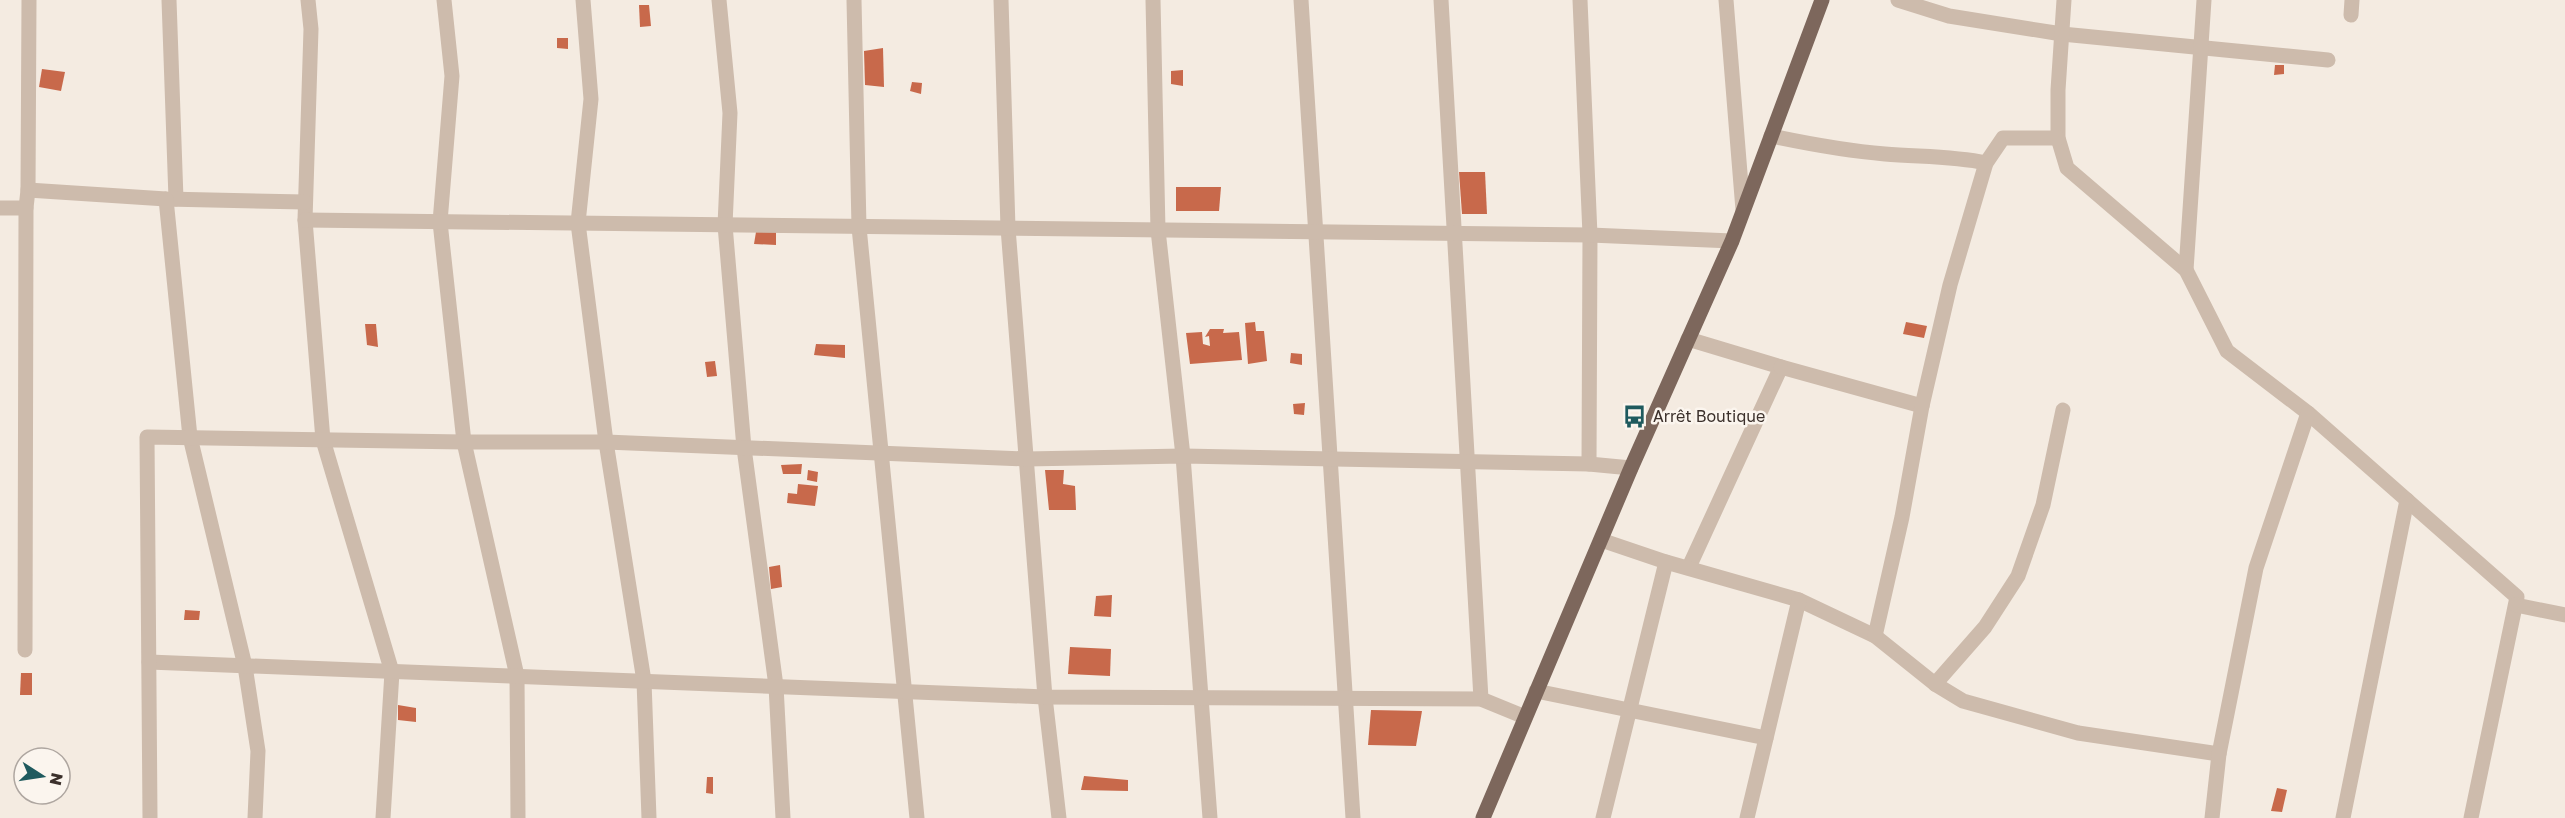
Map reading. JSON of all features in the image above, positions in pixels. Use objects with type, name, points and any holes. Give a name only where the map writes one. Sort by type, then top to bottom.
[{"type":"main road","points":[[1483,818],[1631,468],[1732,241],[1822,0]]},
{"type":"street","points":[[25,650],[29,0]]},
{"type":"street","points":[[169,0],[171,199],[190,437],[245,666],[258,751],[255,818]]},
{"type":"street","points":[[308,0],[310,29],[305,220],[323,440],[392,672],[383,818]]},
{"type":"street","points":[[444,0],[452,76],[440,222],[464,442],[517,676],[518,818]]},
{"type":"street","points":[[583,0],[591,99],[578,223],[606,442],[644,681],[649,818]]},
{"type":"street","points":[[719,0],[730,113],[725,225],[744,448],[776,686],[783,818]]},
{"type":"street","points":[[854,0],[860,226],[880,453],[917,818]]},
{"type":"street","points":[[1000,0],[1008,228],[1045,697],[1059,818]]},
{"type":"street","points":[[1153,0],[1158,230],[1183,456],[1210,818]]},
{"type":"street","points":[[1301,0],[1353,818]]},
{"type":"street","points":[[1441,0],[1481,699]]},
{"type":"street","points":[[1580,0],[1590,235],[1589,464]]},
{"type":"street","points":[[1726,0],[1743,210]]},
{"type":"street","points":[[1898,0],[1949,16],[2062,34],[2328,60]]},
{"type":"street","points":[[2064,0],[2058,90],[2058,138],[2067,168],[2186,270],[2227,351],[2308,413],[2517,597],[2470,818]]},
{"type":"street","points":[[2186,270],[2204,0]]},
{"type":"street","points":[[1771,136],[1827,147],[1883,154],[1968,160],[1986,164]]},
{"type":"street","points":[[1875,636],[1902,517],[1922,406],[1950,285],[1986,164],[2003,138],[2058,138]]},
{"type":"street","points":[[28,190],[171,199],[305,202]]},
{"type":"street","points":[[0,208],[26,208]]},
{"type":"street","points":[[305,220],[1590,235],[1732,241]]},
{"type":"street","points":[[1688,339],[1922,406]]},
{"type":"street","points":[[1689,567],[1780,367]]},
{"type":"street","points":[[1935,684],[1985,627],[2018,576],[2043,505],[2063,410]]},
{"type":"street","points":[[2212,818],[2219,754],[2256,568],[2308,413]]},
{"type":"street","points":[[150,818],[147,437],[606,442],[1026,459],[1183,456],[1589,464],[1631,468]]},
{"type":"street","points":[[2343,818],[2407,500]]},
{"type":"street","points":[[1601,540],[1666,562],[1799,600],[1875,636],[1935,684],[1963,701],[2078,733],[2219,754]]},
{"type":"street","points":[[1603,818],[1666,562]]},
{"type":"street","points":[[1747,818],[1799,600]]},
{"type":"street","points":[[2516,605],[2565,615]]},
{"type":"street","points":[[148,662],[1045,697],[1481,699],[1525,717]]},
{"type":"street","points":[[1536,691],[1766,738]]},
{"type":"building","points":[[639,5],[649,5],[651,26],[640,27]]},
{"type":"building","points":[[557,38],[568,38],[568,49],[557,48]]},
{"type":"building","points":[[883,48],[884,87],[865,85],[864,51]]},
{"type":"building","points":[[2275,65],[2284,65],[2284,74],[2274,75]]},
{"type":"building","points":[[42,69],[65,72],[61,91],[39,87]]},
{"type":"building","points":[[1183,70],[1183,86],[1171,84],[1171,71]]},
{"type":"building","points":[[912,82],[922,83],[921,94],[910,91]]},
{"type":"building","points":[[1459,172],[1485,172],[1487,214],[1462,214]]},
{"type":"building","points":[[1176,187],[1221,187],[1219,211],[1176,211]]},
{"type":"building","points":[[756,232],[776,232],[776,245],[754,244]]},
{"type":"building","points":[[1255,322],[1256,331],[1264,331],[1267,361],[1248,364],[1245,323]]},
{"type":"building","points":[[1906,322],[1927,326],[1924,338],[1903,334]]},
{"type":"building","points":[[365,324],[376,324],[378,347],[367,345]]},
{"type":"building","points":[[1210,329],[1224,329],[1223,333],[1239,332],[1242,360],[1190,364],[1186,333],[1202,332],[1203,344],[1210,346],[1209,336],[1205,337]]},
{"type":"building","points":[[816,344],[845,345],[845,358],[814,355]]},
{"type":"building","points":[[1291,353],[1302,354],[1302,365],[1290,363]]},
{"type":"building","points":[[715,361],[717,376],[707,377],[705,362]]},
{"type":"building","points":[[1305,403],[1304,415],[1294,414],[1293,404]]},
{"type":"building","points":[[802,464],[801,474],[783,474],[781,465]]},
{"type":"building","points":[[808,470],[818,472],[817,482],[807,480]]},
{"type":"building","points":[[1045,470],[1064,470],[1063,484],[1075,486],[1076,510],[1049,510]]},
{"type":"building","points":[[798,484],[818,486],[815,506],[787,503],[788,493],[797,494]]},
{"type":"building","points":[[780,565],[782,587],[771,589],[769,567]]},
{"type":"building","points":[[1112,595],[1111,617],[1094,616],[1096,596]]},
{"type":"building","points":[[185,610],[200,611],[199,620],[184,620]]},
{"type":"building","points":[[1070,647],[1111,649],[1110,676],[1068,674]]},
{"type":"building","points":[[21,673],[32,673],[32,695],[20,695]]},
{"type":"building","points":[[398,705],[416,708],[416,722],[398,720]]},
{"type":"building","points":[[1371,710],[1422,711],[1416,746],[1368,745]]},
{"type":"building","points":[[1084,776],[1128,780],[1128,791],[1081,790]]},
{"type":"building","points":[[707,777],[713,777],[713,794],[706,793]]},
{"type":"building","points":[[2277,788],[2287,790],[2282,812],[2271,811]]},
{"type":"place","name":"Arrêt Boutique","points":[[1635,416]]}]
